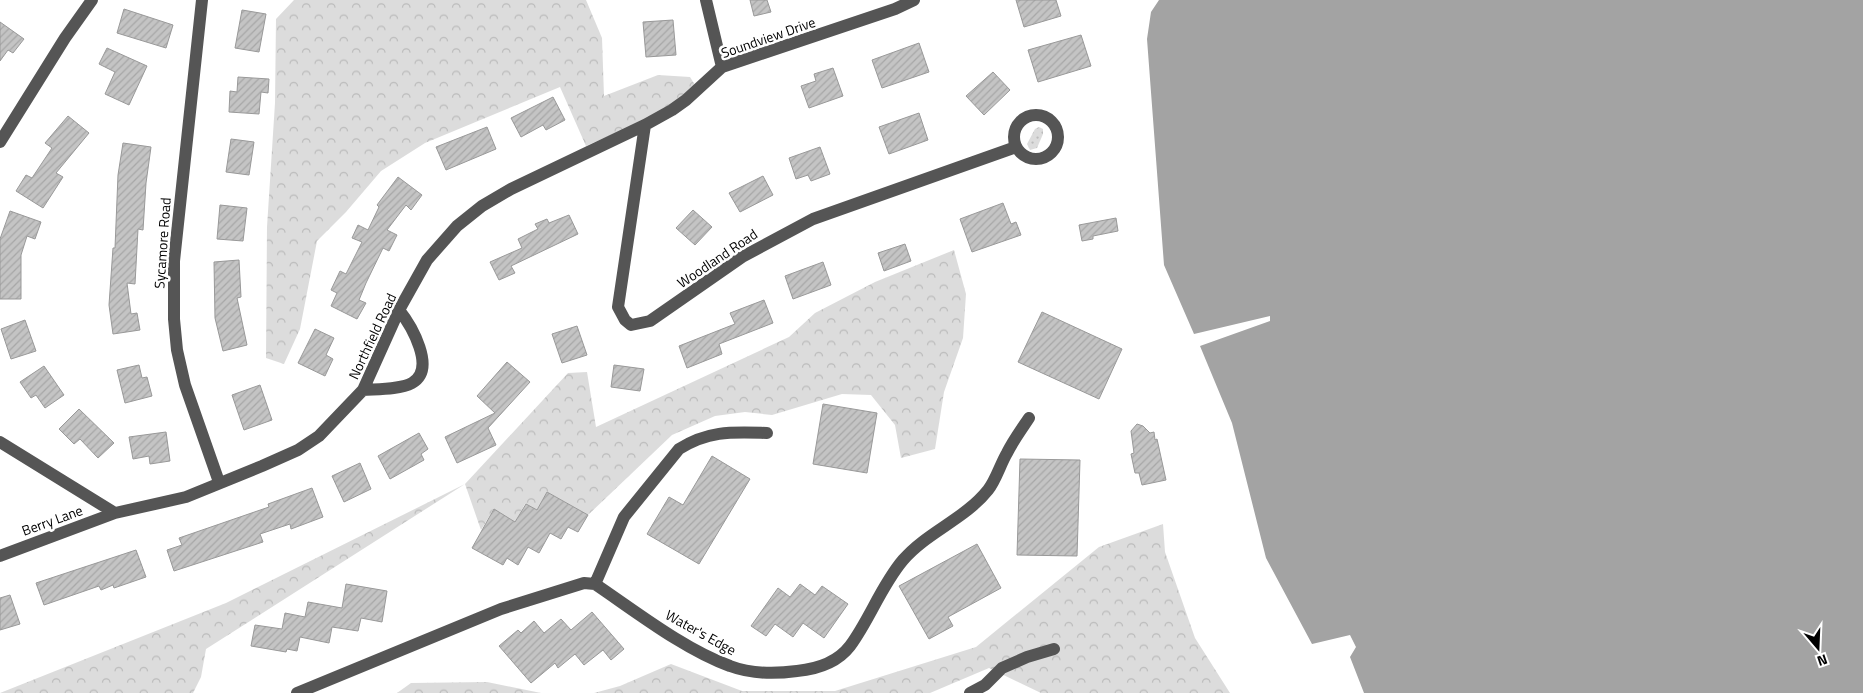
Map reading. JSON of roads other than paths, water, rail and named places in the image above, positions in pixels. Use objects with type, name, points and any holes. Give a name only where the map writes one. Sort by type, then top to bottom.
[{"type":"street","points":[[0,142],[64,38],[92,0]]},
{"type":"street","name":"Sycamore Road","points":[[202,0],[174,261],[174,319],[177,350],[185,385],[219,482]]},
{"type":"street","points":[[706,0],[722,67]]},
{"type":"street","name":"Soundview Drive","points":[[645,125],[686,100],[722,67],[895,9],[914,0]]},
{"type":"street","name":"Northfield Road","points":[[115,513],[186,497],[298,450],[329,426],[363,390],[400,310],[427,260],[457,226],[482,206],[511,189],[645,125]]},
{"type":"street","name":"Woodland Road","points":[[645,125],[618,307],[625,320],[631,325],[637,326],[658,316],[742,256],[813,219],[1016,147]]},
{"type":"street","points":[[363,390],[406,386],[415,382],[418,376],[421,347],[410,323],[400,310]]},
{"type":"street","name":"Water's Edge","points":[[595,584],[690,646],[730,666],[753,672],[785,672],[811,670],[832,662],[850,647],[882,589],[904,559],[933,534],[968,509],[988,490],[1028,418]]},
{"type":"street","points":[[297,693],[501,609],[572,585],[595,584],[624,517],[679,449],[689,443],[723,432],[767,433]]},
{"type":"street","points":[[2,439],[115,513]]},
{"type":"street","name":"Berry Lane","points":[[0,556],[115,513]]},
{"type":"street","points":[[970,693],[985,685],[1002,668],[1027,657],[1054,649]]}]
